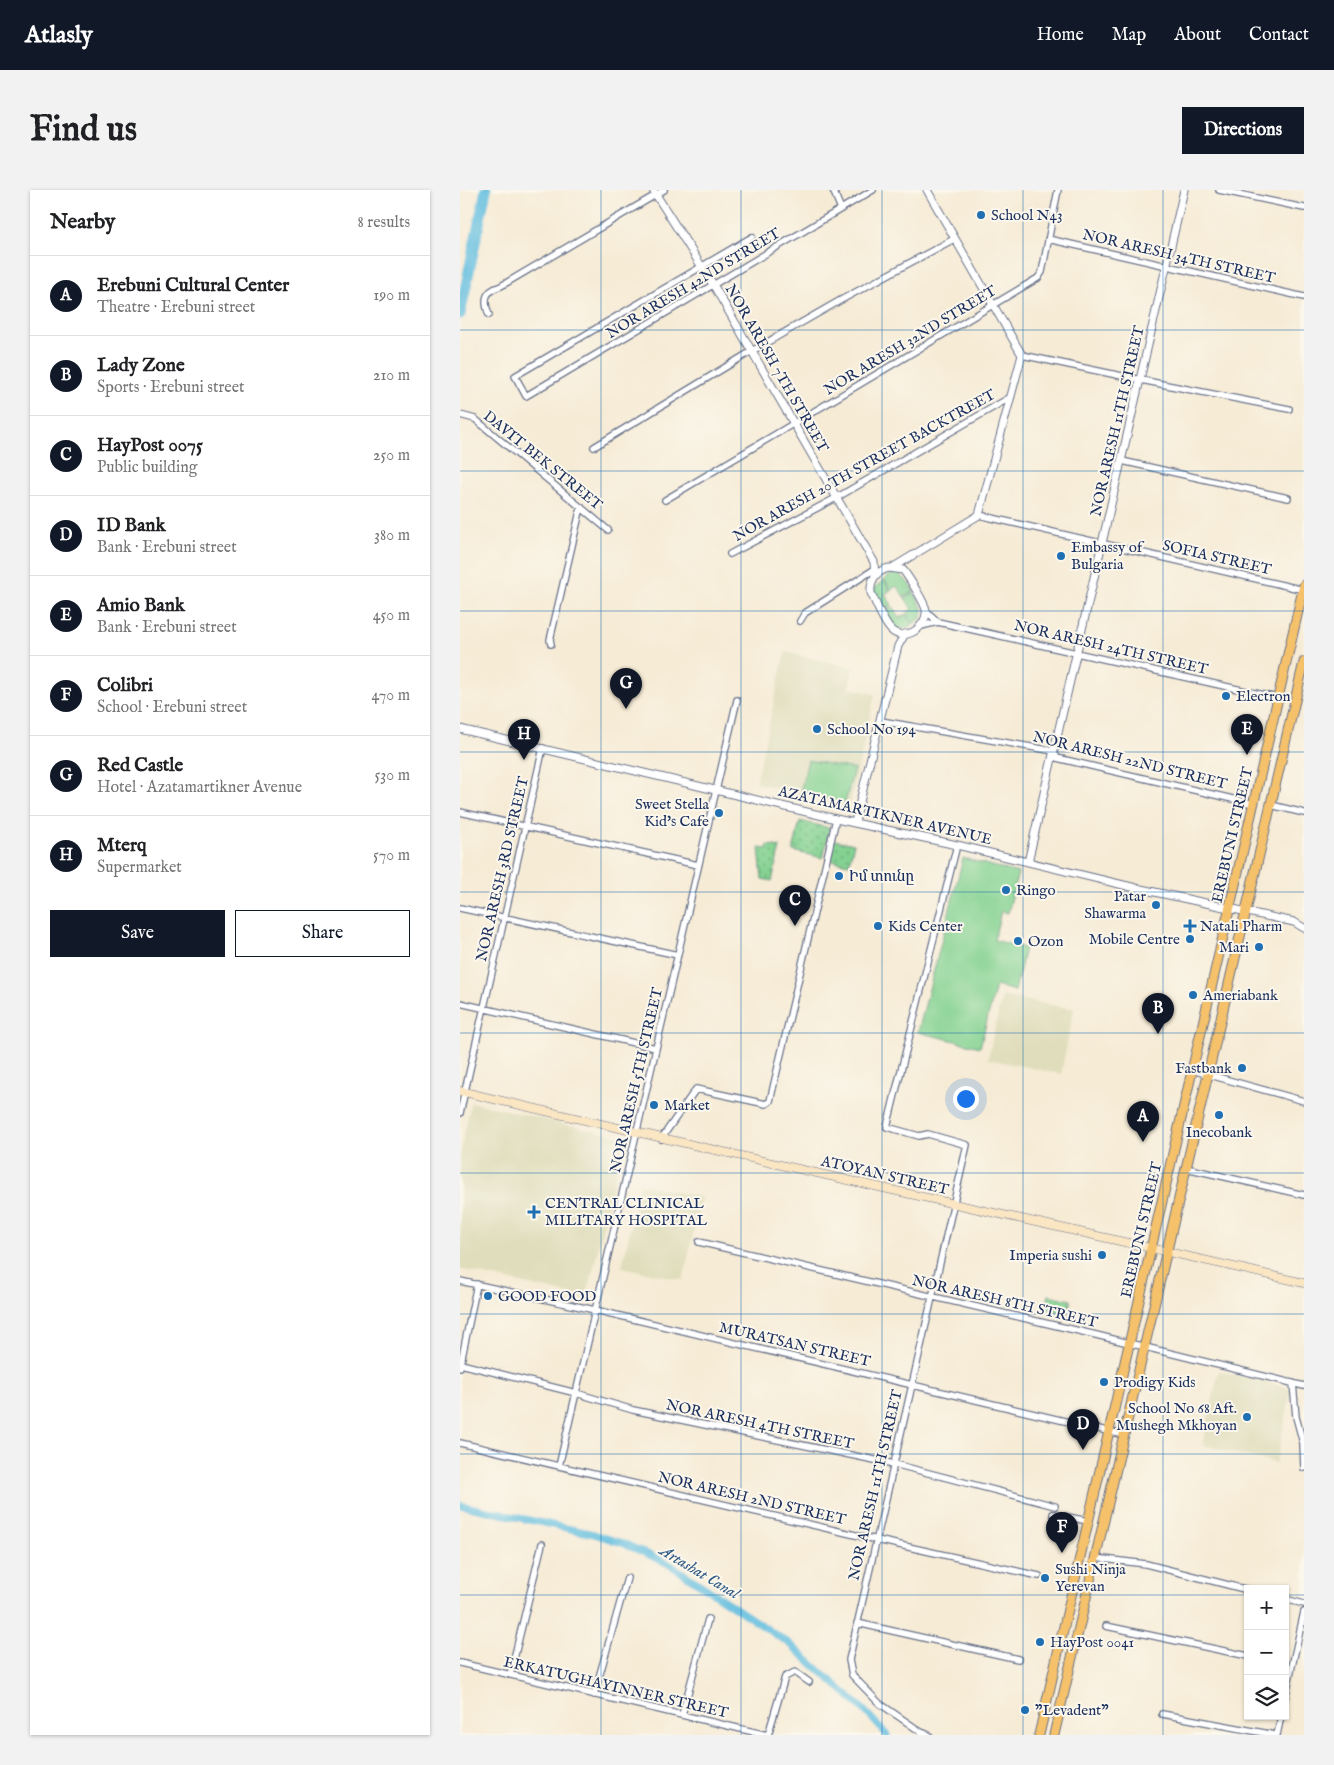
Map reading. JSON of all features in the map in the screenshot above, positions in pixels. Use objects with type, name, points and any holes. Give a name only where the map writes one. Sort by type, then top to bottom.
[{"type":"main road","name":"EREBUNI STREET","points":[[1039,1735],[1304,588]]},
{"type":"main road","name":"EREBUNI STREET","points":[[1054,1735],[1271,805],[1300,699],[1304,662]]},
{"type":"main road","name":"ATOYAN STREET","points":[[462,1092],[636,1134],[1304,1283]]},
{"type":"street","points":[[489,314],[486,308],[487,295],[491,289],[501,286],[655,192],[664,190]]},
{"type":"street","points":[[833,190],[841,209]]},
{"type":"street","name":"NOR ARESH 42ND STREET","points":[[701,265],[515,376],[526,396],[873,190]]},
{"type":"street","points":[[800,621],[805,613],[875,569],[888,568],[906,559],[979,515],[1022,354],[926,190]]},
{"type":"street","name":"NOR ARESH 32ND STREET","points":[[665,500],[1041,276],[1058,190]]},
{"type":"street","name":"NOR ARESH 11TH STREET","points":[[1028,862],[1184,190]]},
{"type":"street","points":[[1218,190],[1304,208]]},
{"type":"street","name":"NOR ARESH 7TH STREET","points":[[655,192],[714,286],[795,424],[875,569],[888,568],[904,572]]},
{"type":"street","points":[[701,265],[752,237]]},
{"type":"street","points":[[594,447],[752,351],[954,239]]},
{"type":"street","name":"NOR ARESH 34TH STREET","points":[[1048,239],[1304,297]]},
{"type":"street","points":[[1022,354],[1289,409]]},
{"type":"street","name":"NOR ARESH 20TH STREET BACKTREET","points":[[730,554],[836,498],[1011,397]]},
{"type":"street","name":"DAVIT BEK STREET","points":[[460,414],[476,419],[608,530]]},
{"type":"street","points":[[1122,461],[1288,498]]},
{"type":"street","points":[[551,644],[550,640],[581,507]]},
{"type":"street","name":"SOFIA STREET","points":[[979,515],[1304,588]]},
{"type":"street","points":[[906,559],[904,572],[926,611],[938,622]]},
{"type":"street","points":[[875,569],[870,593],[892,631],[898,646]]},
{"type":"street","points":[[892,631],[910,634],[921,626],[926,611]]},
{"type":"street","name":"NOR ARESH 24TH STREET","points":[[921,626],[938,622],[1278,698]]},
{"type":"street","points":[[855,822],[898,646],[905,634]]},
{"type":"street","name":"NOR ARESH 5TH STREET","points":[[560,1466],[737,700]]},
{"type":"street","name":"NOR ARESH 22ND STREET","points":[[881,721],[1054,751],[1057,758],[1254,804]]},
{"type":"street","name":"AZATAMARTIKNER AVENUE","points":[[460,728],[836,819],[1294,922],[1304,928]]},
{"type":"street","name":"NOR ARESH 3RD STREET","points":[[460,1114],[462,1092],[543,748]]},
{"type":"street","points":[[1271,805],[1304,813]]},
{"type":"street","points":[[460,812],[698,866]]},
{"type":"street","points":[[661,1139],[696,1089],[766,1104],[770,1101],[836,819]]},
{"type":"street","name":"NOR ARESH 11TH STREET","points":[[929,1735],[921,1732],[879,1703],[852,1675],[849,1660],[967,1145],[928,1134],[919,1136],[887,1128],[958,845]]},
{"type":"street","points":[[460,908],[678,955]]},
{"type":"street","points":[[460,1003],[656,1048]]},
{"type":"street","points":[[1192,1070],[1304,1101]]},
{"type":"street","points":[[1186,1168],[1304,1195]]},
{"type":"street","name":"NOR ARESH 8TH STREET","points":[[699,1242],[1304,1386]]},
{"type":"street","name":"MURATSAN STREET","points":[[460,1281],[596,1310],[1124,1434]]},
{"type":"street","points":[[460,1366],[478,1284]]},
{"type":"street","name":"NOR ARESH 4TH STREET","points":[[460,1366],[693,1424],[894,1464],[1055,1506]]},
{"type":"street","points":[[1293,1383],[1304,1468]]},
{"type":"street","name":"NOR ARESH 2ND STREET","points":[[460,1443],[1039,1576]]},
{"type":"street","points":[[1053,1514],[1088,1521]]},
{"type":"street","points":[[510,1675],[542,1544]]},
{"type":"street","points":[[1095,1558],[1146,1564],[1244,1589]]},
{"type":"street","points":[[594,1695],[627,1578]]},
{"type":"street","points":[[1289,1600],[1304,1604]]},
{"type":"street","points":[[1289,1679],[1304,1612]]},
{"type":"street","points":[[682,1715],[708,1619]]},
{"type":"street","points":[[857,1623],[1018,1659]]},
{"type":"street","points":[[1106,1626],[1244,1655]]},
{"type":"street","name":"ERKATUGHAYINNER STREET","points":[[460,1663],[768,1735]]},
{"type":"street","points":[[768,1735],[785,1677],[795,1672],[809,1682]]},
{"type":"street","points":[[1162,1714],[1276,1735],[1280,1720]]},
{"type":"shaded area","name":"School No 194","points":[[785,652],[853,668],[849,688],[875,694],[850,805],[756,783]]},
{"type":"shaded area","points":[[1002,996],[1074,1009],[1061,1074],[988,1059]]},
{"type":"shaded area","name":"CENTRAL CLINICAL MILITARY HOSPITAL","points":[[471,1102],[625,1138],[586,1298],[460,1269],[460,1155]]},
{"type":"shaded area","points":[[640,1184],[701,1197],[683,1280],[622,1267]]},
{"type":"shaded area","name":"School No 68 Aft. Mushegh Mkhoyan","points":[[1219,1371],[1292,1389],[1276,1463],[1202,1445]]},
{"type":"green space","points":[[898,573],[914,591],[904,597],[897,586],[891,590],[884,579]]},
{"type":"green space","points":[[884,580],[890,591],[885,594],[892,605],[883,611],[874,593],[874,588]]},
{"type":"green space","points":[[914,592],[923,610],[921,618],[913,624],[907,613],[912,609],[905,598]]},
{"type":"green space","points":[[893,607],[899,618],[906,614],[912,625],[901,629],[894,628],[884,612]]},
{"type":"green space","points":[[808,760],[854,769],[845,803],[808,794],[801,789]]},
{"type":"green space","points":[[800,821],[830,828],[823,858],[793,851]]},
{"type":"green space","points":[[834,840],[854,844],[849,864],[829,860]]},
{"type":"green space","points":[[768,845],[780,847],[772,881],[762,879],[759,848],[767,849]]},
{"type":"green space","points":[[963,858],[1018,873],[1008,913],[1001,911],[994,940],[1025,948],[1015,991],[996,986],[980,1047],[918,1032]]},
{"type":"green space","points":[[1049,1295],[1071,1300],[1067,1314],[1046,1308]]},
{"type":"waterway","points":[[460,314],[486,190]]},
{"type":"waterway","name":"Artashat Canal","points":[[460,1505],[594,1534],[625,1544],[669,1564],[790,1644],[863,1709],[887,1735]]},
{"type":"place","name":"School N43","points":[[981,215]]},
{"type":"place","name":"Embassy of Bulgaria","points":[[1061,556]]},
{"type":"place","name":"Electron","points":[[1226,696]]},
{"type":"place","name":"Red Castle","points":[[626,709]]},
{"type":"place","name":"School No 194","points":[[817,729]]},
{"type":"place","name":"Amio Bank","points":[[1247,755]]},
{"type":"place","name":"Mterq","points":[[524,760]]},
{"type":"place","name":"Sweet Stella Kid's Cafe","points":[[719,813]]},
{"type":"place","name":"Իմ տունը","points":[[839,876]]},
{"type":"place","name":"Ringo","points":[[1006,890]]},
{"type":"place","name":"Patar Shawarma","points":[[1156,905]]},
{"type":"place","name":"HayPost 0075","points":[[795,926]]},
{"type":"place","name":"Kids Center","points":[[878,926]]},
{"type":"place","name":"Natali Pharm","points":[[1190,926]]},
{"type":"place","name":"Mobile Centre","points":[[1190,939]]},
{"type":"place","name":"Ozon","points":[[1018,941]]},
{"type":"place","name":"Mari","points":[[1259,947]]},
{"type":"place","name":"Ameriabank","points":[[1193,995]]},
{"type":"place","name":"Lady Zone","points":[[1158,1034]]},
{"type":"place","name":"Fastbank","points":[[1242,1068]]},
{"type":"place","name":"Market","points":[[654,1105]]},
{"type":"place","name":"Inecobank","points":[[1219,1115]]},
{"type":"place","name":"Erebuni Cultural Center","points":[[1143,1142]]},
{"type":"place","name":"CENTRAL CLINICAL MILITARY HOSPITAL","points":[[534,1212]]},
{"type":"place","name":"Imperia sushi","points":[[1102,1255]]},
{"type":"place","name":"GOOD FOOD","points":[[488,1296]]},
{"type":"place","name":"Prodigy Kids","points":[[1104,1382]]},
{"type":"place","name":"School No 68 Aft. Mushegh Mkhoyan","points":[[1247,1417]]},
{"type":"place","name":"ID Bank","points":[[1083,1450]]},
{"type":"place","name":"Colibri","points":[[1062,1553]]},
{"type":"place","name":"Sushi Ninja Yerevan","points":[[1045,1578]]},
{"type":"place","name":"HayPost 0041","points":[[1040,1642]]},
{"type":"place","name":"\"Levadent\"","points":[[1025,1710]]}]
